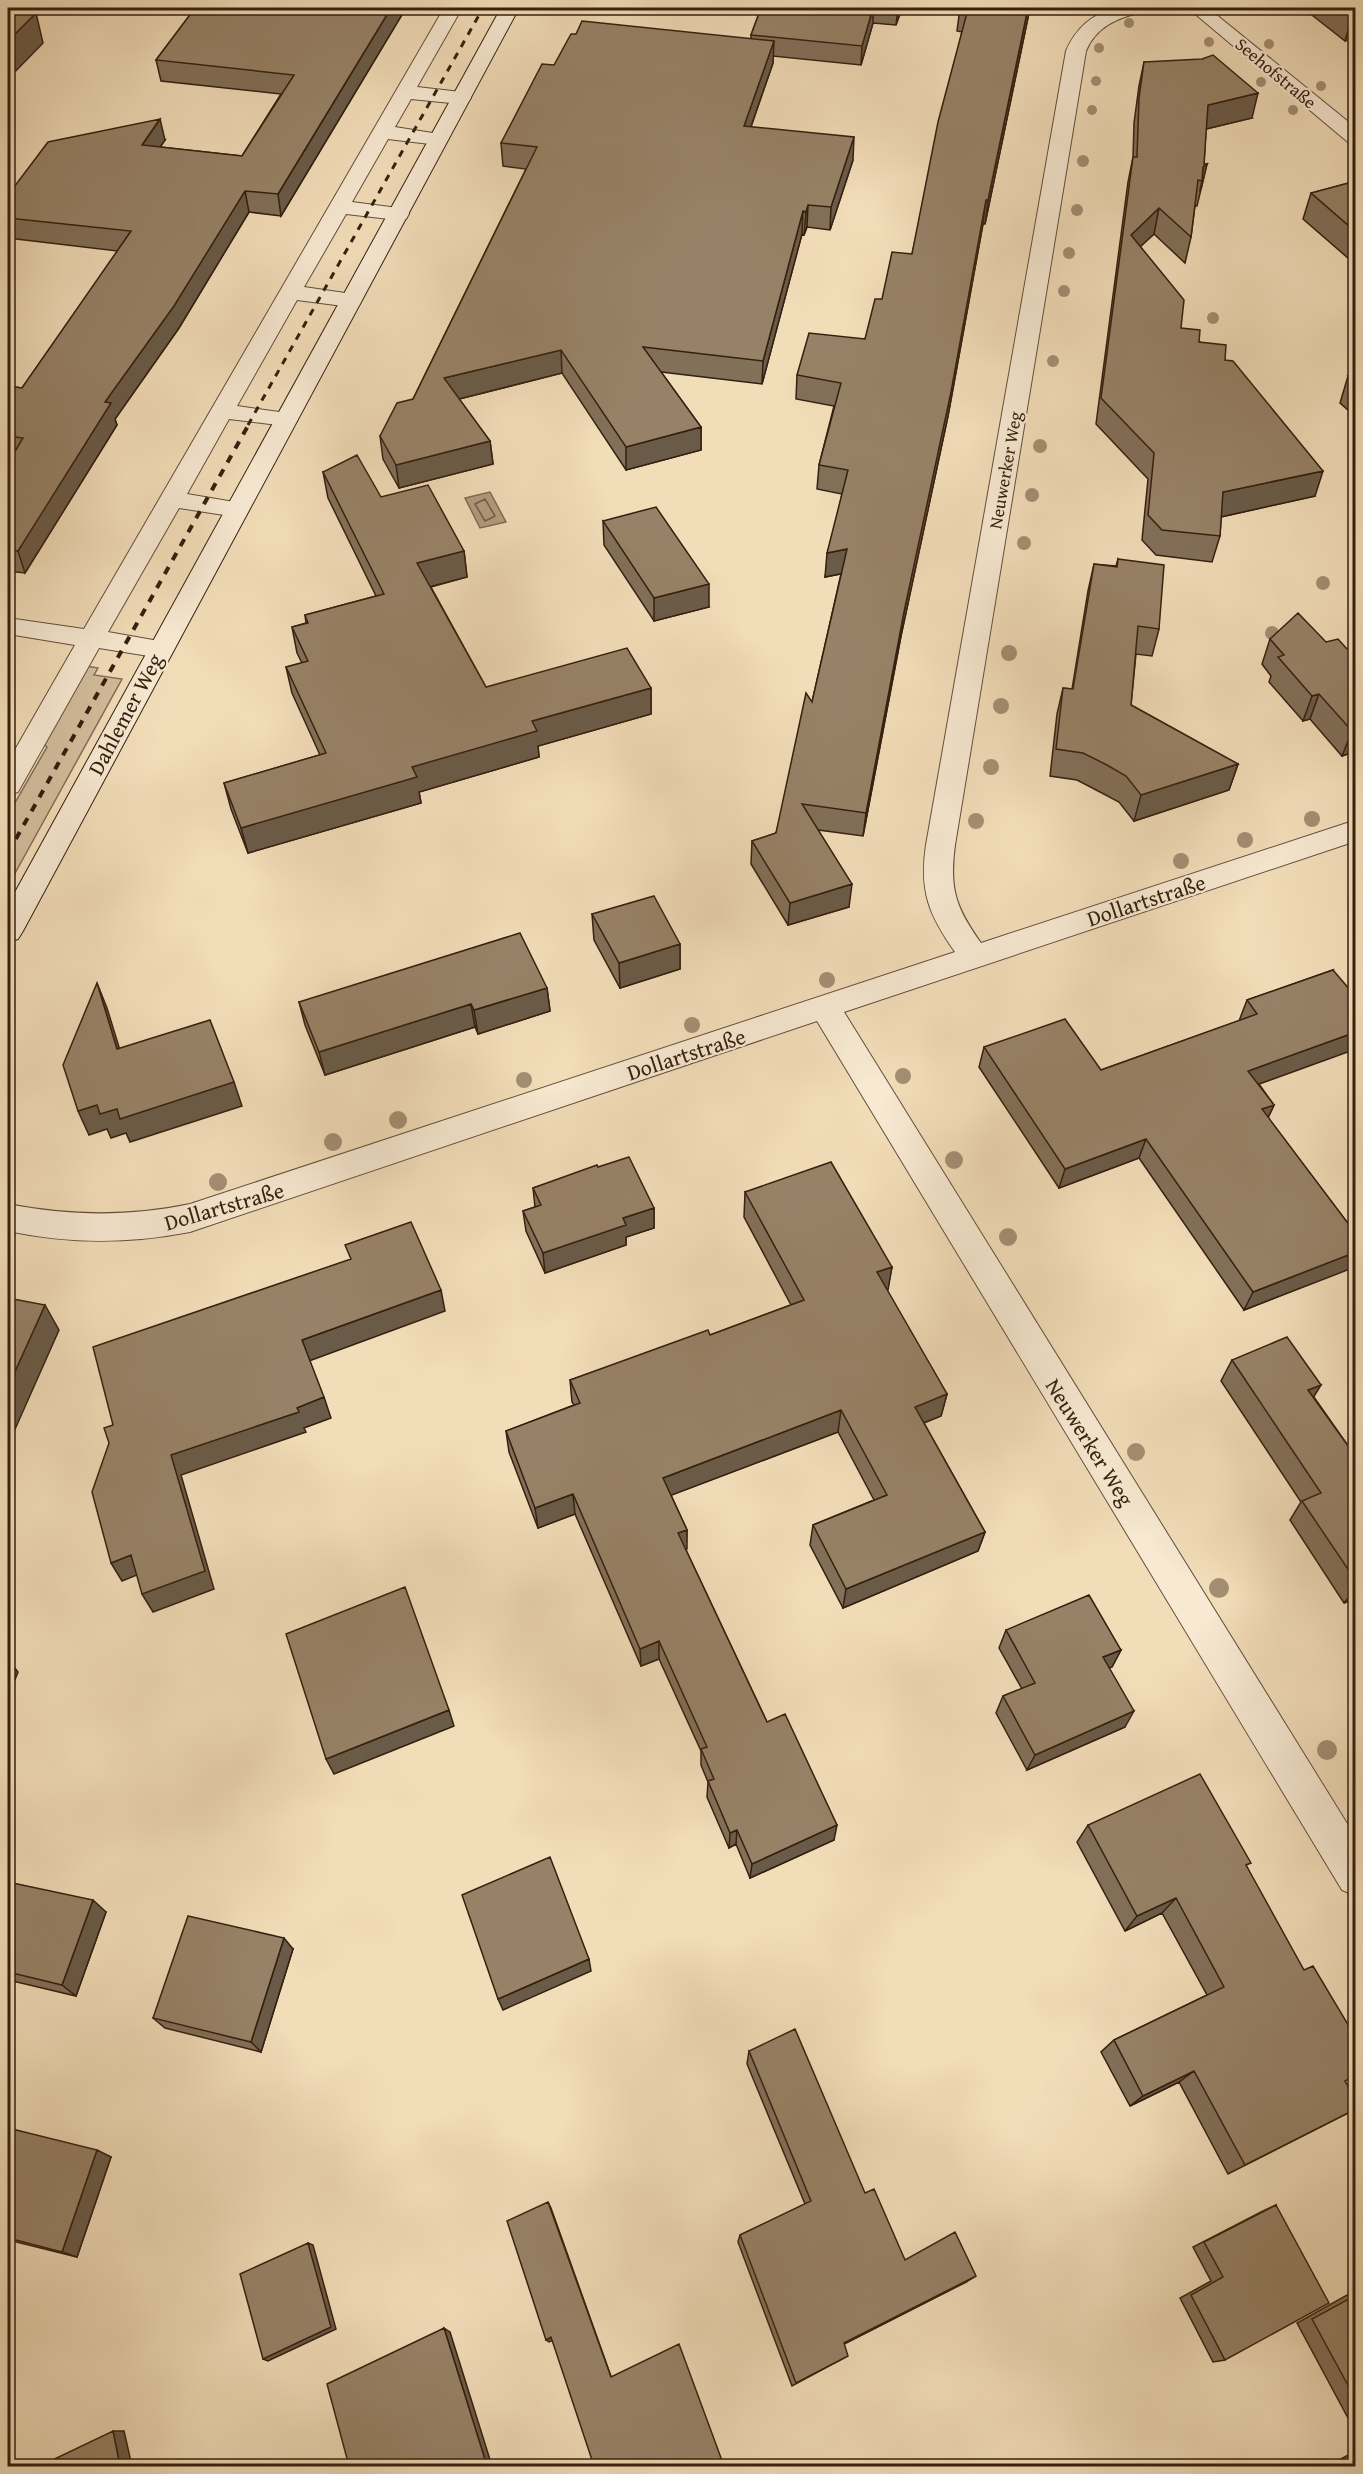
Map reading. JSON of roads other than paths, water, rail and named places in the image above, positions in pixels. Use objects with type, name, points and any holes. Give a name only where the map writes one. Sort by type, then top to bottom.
[{"type":"street","points":[[8,785],[453,8]]},
{"type":"street","name":"Dahlemer Weg","points":[[10,923],[510,8]]},
{"type":"street","name":"Neuwerker Weg","points":[[975,957],[947,915],[939,891],[938,865],[947,809],[1076,51],[1086,31],[1098,21],[1135,8]]},
{"type":"street","name":"Seehofstraße","points":[[1197,8],[1356,139]]},
{"type":"street","points":[[405,92],[461,98]]},
{"type":"street","points":[[382,132],[438,139]]},
{"type":"street","points":[[338,207],[398,214]]},
{"type":"street","points":[[290,292],[351,300]]},
{"type":"street","points":[[222,411],[286,419]]},
{"type":"street","points":[[172,499],[237,508]]},
{"type":"street","points":[[8,626],[161,649]]},
{"type":"street","name":"Dollartstraße","points":[[8,1218],[55,1227],[102,1230],[150,1227],[190,1218],[1356,830]]},
{"type":"street","name":"Neuwerker Weg","points":[[825,1008],[1356,1876]]},
{"type":"water","points":[[490,492],[506,522],[480,528],[465,498]]},
{"type":"railway","points":[[248,425],[483,8]]},
{"type":"railway","points":[[8,853],[249,424]]}]
